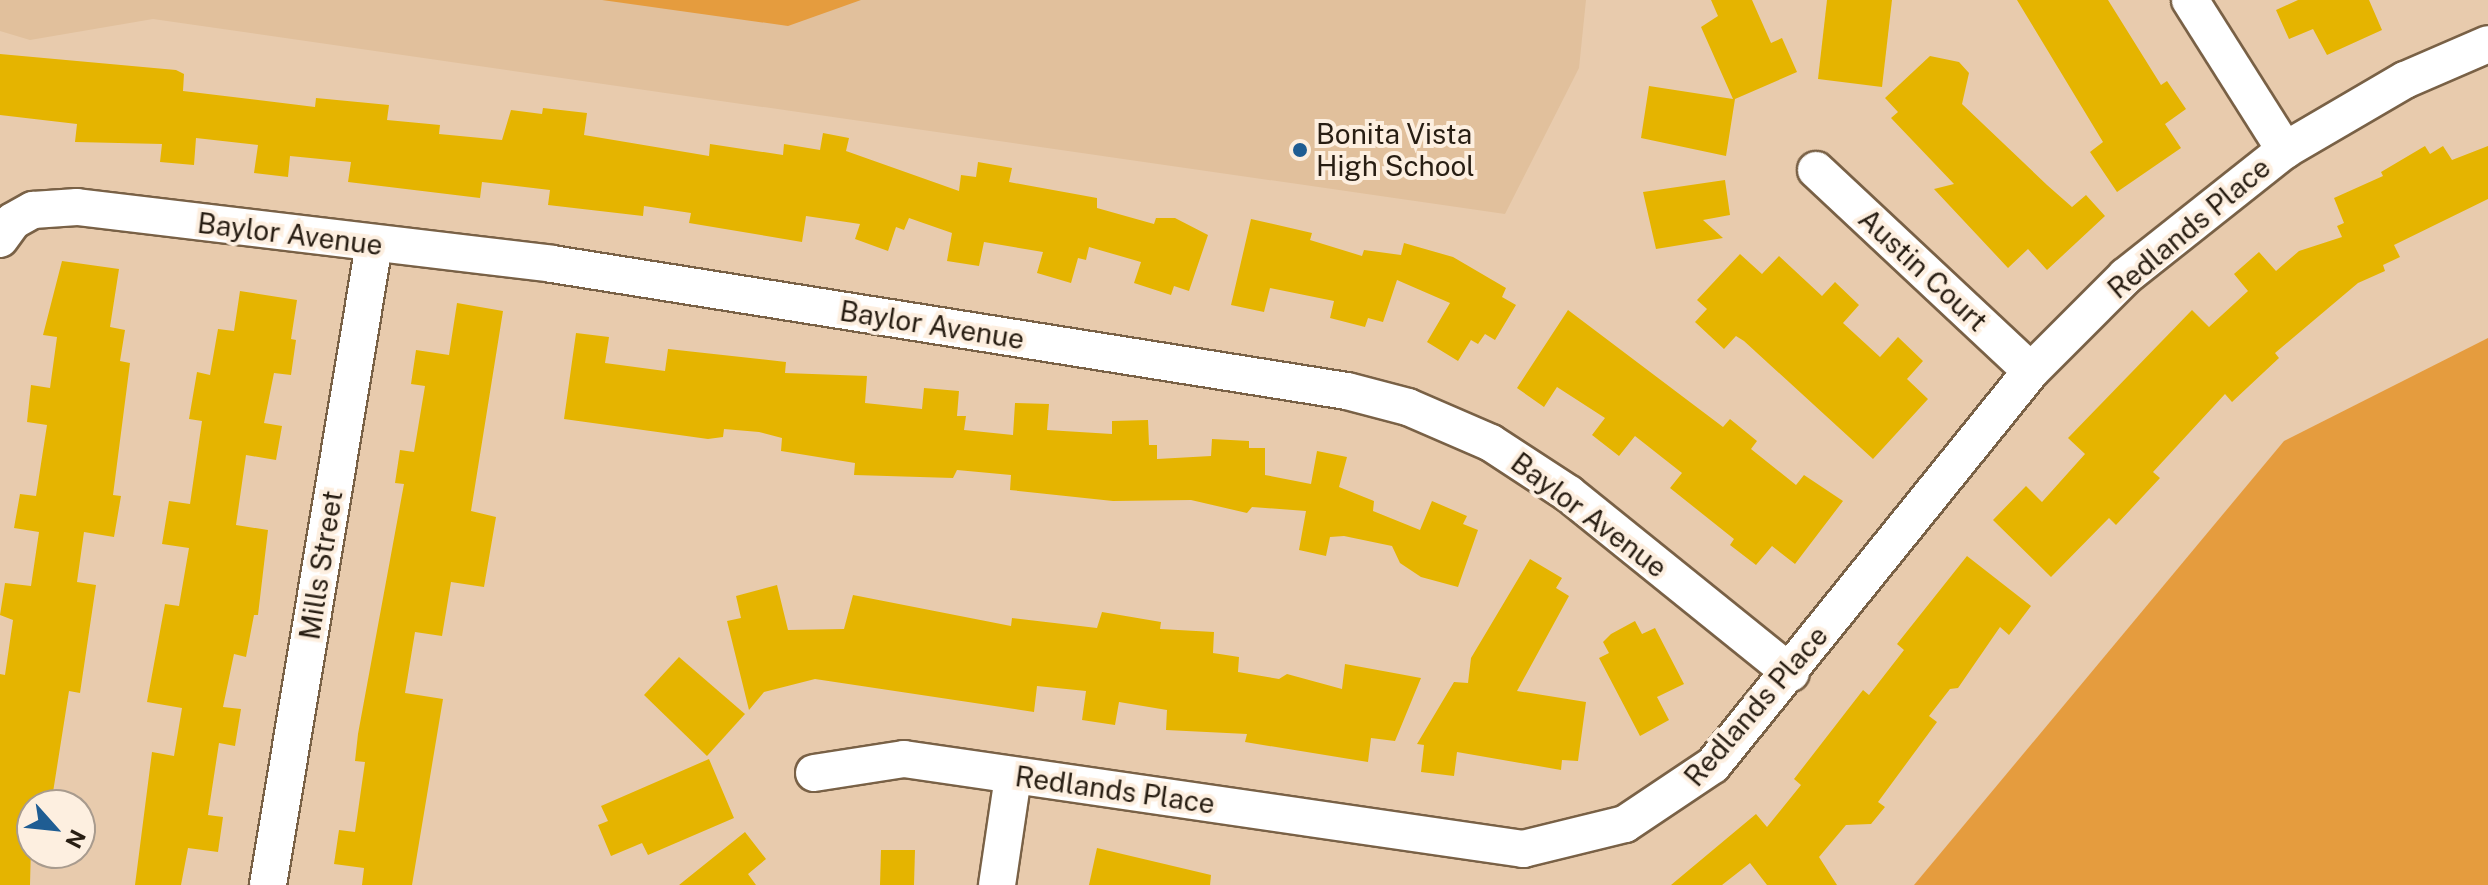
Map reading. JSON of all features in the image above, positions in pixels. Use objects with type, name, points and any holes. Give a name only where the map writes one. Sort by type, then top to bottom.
[{"type":"street","points":[[2190,0],[2285,150]]},
{"type":"street","name":"Redlands Place","points":[[814,773],[904,759],[1523,849],[1558,845],[1625,824],[1686,788],[1791,673],[2031,371],[2176,231],[2285,150],[2405,80],[2488,44]]},
{"type":"street","name":"Austin Court","points":[[1816,170],[2031,371]]},
{"type":"street","name":"Baylor Avenue","points":[[0,239],[13,221],[33,210],[77,207],[582,269],[1347,391],[1408,407],[1491,443],[1569,494],[1791,673]]},
{"type":"street","name":"Mills Street","points":[[268,885],[374,245]]},
{"type":"street","points":[[997,885],[1013,776]]},
{"type":"shaded area","name":"Bonita Vista High School","points":[[0,0],[1586,0],[1579,68],[1505,214],[153,19],[30,40],[0,31]]},
{"type":"shaded area","points":[[602,0],[861,0],[788,26]]},
{"type":"shaded area","points":[[2488,338],[2488,885],[1914,885],[2284,441]]},
{"type":"building","points":[[1711,0],[1752,0],[1771,43],[1782,38],[1797,72],[1735,99],[1726,156],[1641,138],[1649,86],[1733,99],[1701,27],[1718,16]]},
{"type":"building","points":[[1827,0],[1892,0],[1882,87],[1818,79]]},
{"type":"building","points":[[2017,0],[2108,0],[2161,85],[2167,81],[2186,109],[2165,124],[2181,148],[2117,192],[2090,152],[2103,142]]},
{"type":"building","points":[[2298,0],[2369,0],[2382,30],[2327,55],[2313,29],[2289,39],[2276,10]]},
{"type":"building","points":[[0,54],[176,70],[184,74],[183,91],[315,107],[316,98],[389,105],[387,120],[440,125],[439,134],[502,140],[511,110],[542,114],[543,108],[587,113],[584,135],[709,156],[710,144],[783,155],[784,144],[820,150],[823,133],[849,138],[846,151],[959,191],[961,175],[976,177],[978,162],[1012,168],[1009,182],[1097,198],[1097,208],[1154,224],[1156,218],[1175,218],[1208,235],[1189,291],[1174,286],[1171,295],[1134,283],[1141,262],[1089,247],[1086,260],[1078,258],[1071,283],[1037,273],[1043,252],[984,242],[979,266],[947,261],[952,233],[909,218],[904,230],[896,227],[888,251],[855,239],[860,224],[806,216],[802,242],[689,223],[691,213],[644,206],[643,216],[548,205],[550,190],[482,182],[480,198],[348,182],[351,162],[290,156],[288,177],[254,173],[258,145],[196,138],[194,165],[160,162],[162,144],[75,142],[77,124],[0,115]]},
{"type":"building","points":[[1930,56],[1959,62],[1969,73],[1962,104],[2047,185],[2072,207],[2086,195],[2105,216],[2047,270],[2028,249],[2008,268],[1934,189],[1954,184],[1891,118],[1898,112],[1885,98]]},
{"type":"building","points":[[2425,146],[2430,154],[2443,146],[2452,160],[2488,146],[2488,199],[2394,245],[2400,257],[2383,265],[2385,271],[2358,283],[2275,353],[2279,358],[2232,402],[2225,394],[2153,472],[2160,478],[2116,525],[2109,518],[2051,577],[1993,520],[2026,486],[2042,502],[2085,454],[2068,438],[2192,310],[2209,327],[2248,291],[2234,274],[2259,252],[2276,271],[2299,251],[2342,237],[2337,226],[2344,223],[2334,198],[2383,176],[2381,172]]},
{"type":"building","points":[[1725,180],[1730,215],[1703,220],[1723,238],[1656,249],[1643,192]]},
{"type":"building","points":[[1251,219],[1312,233],[1310,240],[1362,256],[1364,250],[1401,255],[1404,243],[1453,257],[1506,288],[1502,297],[1516,305],[1495,340],[1485,334],[1478,344],[1471,340],[1458,361],[1427,342],[1450,303],[1397,280],[1383,322],[1368,318],[1365,327],[1330,318],[1334,301],[1270,288],[1264,312],[1231,305]]},
{"type":"building","points":[[1740,254],[1762,274],[1779,256],[1822,296],[1835,282],[1859,305],[1843,323],[1880,357],[1898,337],[1923,361],[1907,379],[1928,399],[1873,459],[1744,341],[1736,336],[1724,349],[1695,322],[1707,309],[1697,300]]},
{"type":"building","points":[[62,261],[119,269],[110,327],[125,330],[120,361],[130,363],[113,495],[121,496],[114,537],[84,532],[77,582],[96,585],[80,693],[69,691],[54,789],[16,789],[16,869],[30,869],[30,885],[0,885],[0,674],[5,675],[13,620],[0,615],[5,583],[31,586],[39,532],[14,528],[20,494],[36,496],[47,425],[27,422],[31,385],[50,388],[57,337],[43,335]]},
{"type":"building","points":[[240,291],[297,300],[291,339],[296,340],[291,375],[274,373],[264,423],[282,426],[276,460],[246,455],[236,525],[268,530],[258,615],[254,615],[246,657],[234,654],[223,707],[241,709],[235,746],[219,743],[208,815],[223,817],[218,852],[188,848],[181,885],[135,885],[152,752],[174,756],[182,708],[147,702],[165,604],[179,606],[189,548],[162,544],[169,501],[190,504],[202,421],[189,419],[197,372],[210,375],[218,329],[234,331]]},
{"type":"building","points":[[457,303],[503,311],[471,511],[496,517],[484,587],[451,582],[442,636],[415,632],[405,693],[443,699],[412,885],[362,885],[364,868],[334,864],[339,830],[355,832],[365,762],[355,761],[358,734],[404,484],[395,483],[400,450],[414,452],[425,386],[411,384],[416,350],[449,355]]},
{"type":"building","points":[[1568,310],[1723,427],[1730,419],[1757,441],[1751,449],[1796,485],[1804,475],[1843,501],[1795,564],[1772,546],[1756,565],[1730,545],[1734,539],[1670,488],[1682,473],[1635,436],[1619,456],[1592,435],[1605,418],[1557,387],[1544,407],[1517,388]]},
{"type":"building","points":[[576,333],[609,337],[605,363],[665,371],[668,349],[786,362],[785,373],[867,376],[865,403],[922,409],[924,388],[959,391],[957,416],[966,416],[964,430],[1013,435],[1015,403],[1049,404],[1047,430],[1112,434],[1112,421],[1148,420],[1149,445],[1157,445],[1157,459],[1211,456],[1212,439],[1249,441],[1249,448],[1265,448],[1265,475],[1311,484],[1317,451],[1347,457],[1339,487],[1374,501],[1373,511],[1420,530],[1432,501],[1467,516],[1463,524],[1478,530],[1458,587],[1421,577],[1400,563],[1392,546],[1344,536],[1330,537],[1326,556],[1299,550],[1306,511],[1252,507],[1247,513],[1191,500],[1113,501],[1010,490],[1011,475],[957,470],[953,478],[854,475],[855,463],[781,451],[782,438],[759,432],[724,429],[723,437],[708,439],[564,419]]},
{"type":"building","points":[[1967,556],[2031,606],[2009,635],[2000,627],[1958,688],[1950,689],[1929,716],[1937,722],[1878,802],[1885,807],[1871,824],[1846,825],[1819,857],[1837,885],[1767,885],[1750,863],[1722,885],[1671,885],[1756,814],[1767,827],[1801,785],[1794,779],[1863,690],[1869,695],[1904,650],[1897,644]]},
{"type":"building","points":[[1530,559],[1562,578],[1556,588],[1569,596],[1517,691],[1586,702],[1578,761],[1562,760],[1561,770],[1457,752],[1454,776],[1421,772],[1424,745],[1417,744],[1454,682],[1468,683],[1471,658]]},
{"type":"building","points":[[777,585],[788,630],[844,629],[853,595],[1011,626],[1012,618],[1097,628],[1102,612],[1161,622],[1160,629],[1214,632],[1213,653],[1239,657],[1238,672],[1279,679],[1287,674],[1342,689],[1345,664],[1421,678],[1395,741],[1371,738],[1368,762],[1245,742],[1247,734],[1166,730],[1167,710],[1119,702],[1115,725],[1082,720],[1086,691],[1037,686],[1034,712],[815,679],[764,692],[749,710],[727,621],[741,618],[736,596]]},
{"type":"building","points":[[1635,621],[1642,634],[1655,628],[1684,684],[1657,697],[1669,720],[1640,736],[1599,658],[1609,653],[1603,642]]},
{"type":"building","points":[[679,657],[745,714],[707,756],[644,695]]},
{"type":"building","points":[[709,759],[734,818],[648,855],[642,843],[611,856],[598,825],[608,821],[601,806]]},
{"type":"building","points":[[745,832],[766,859],[748,874],[756,885],[679,885]]},
{"type":"building","points":[[1097,848],[1211,875],[1210,885],[1089,885]]},
{"type":"building","points":[[881,850],[915,850],[914,885],[880,885]]},
{"type":"place","name":"Bonita Vista High School","points":[[1300,150]]}]
